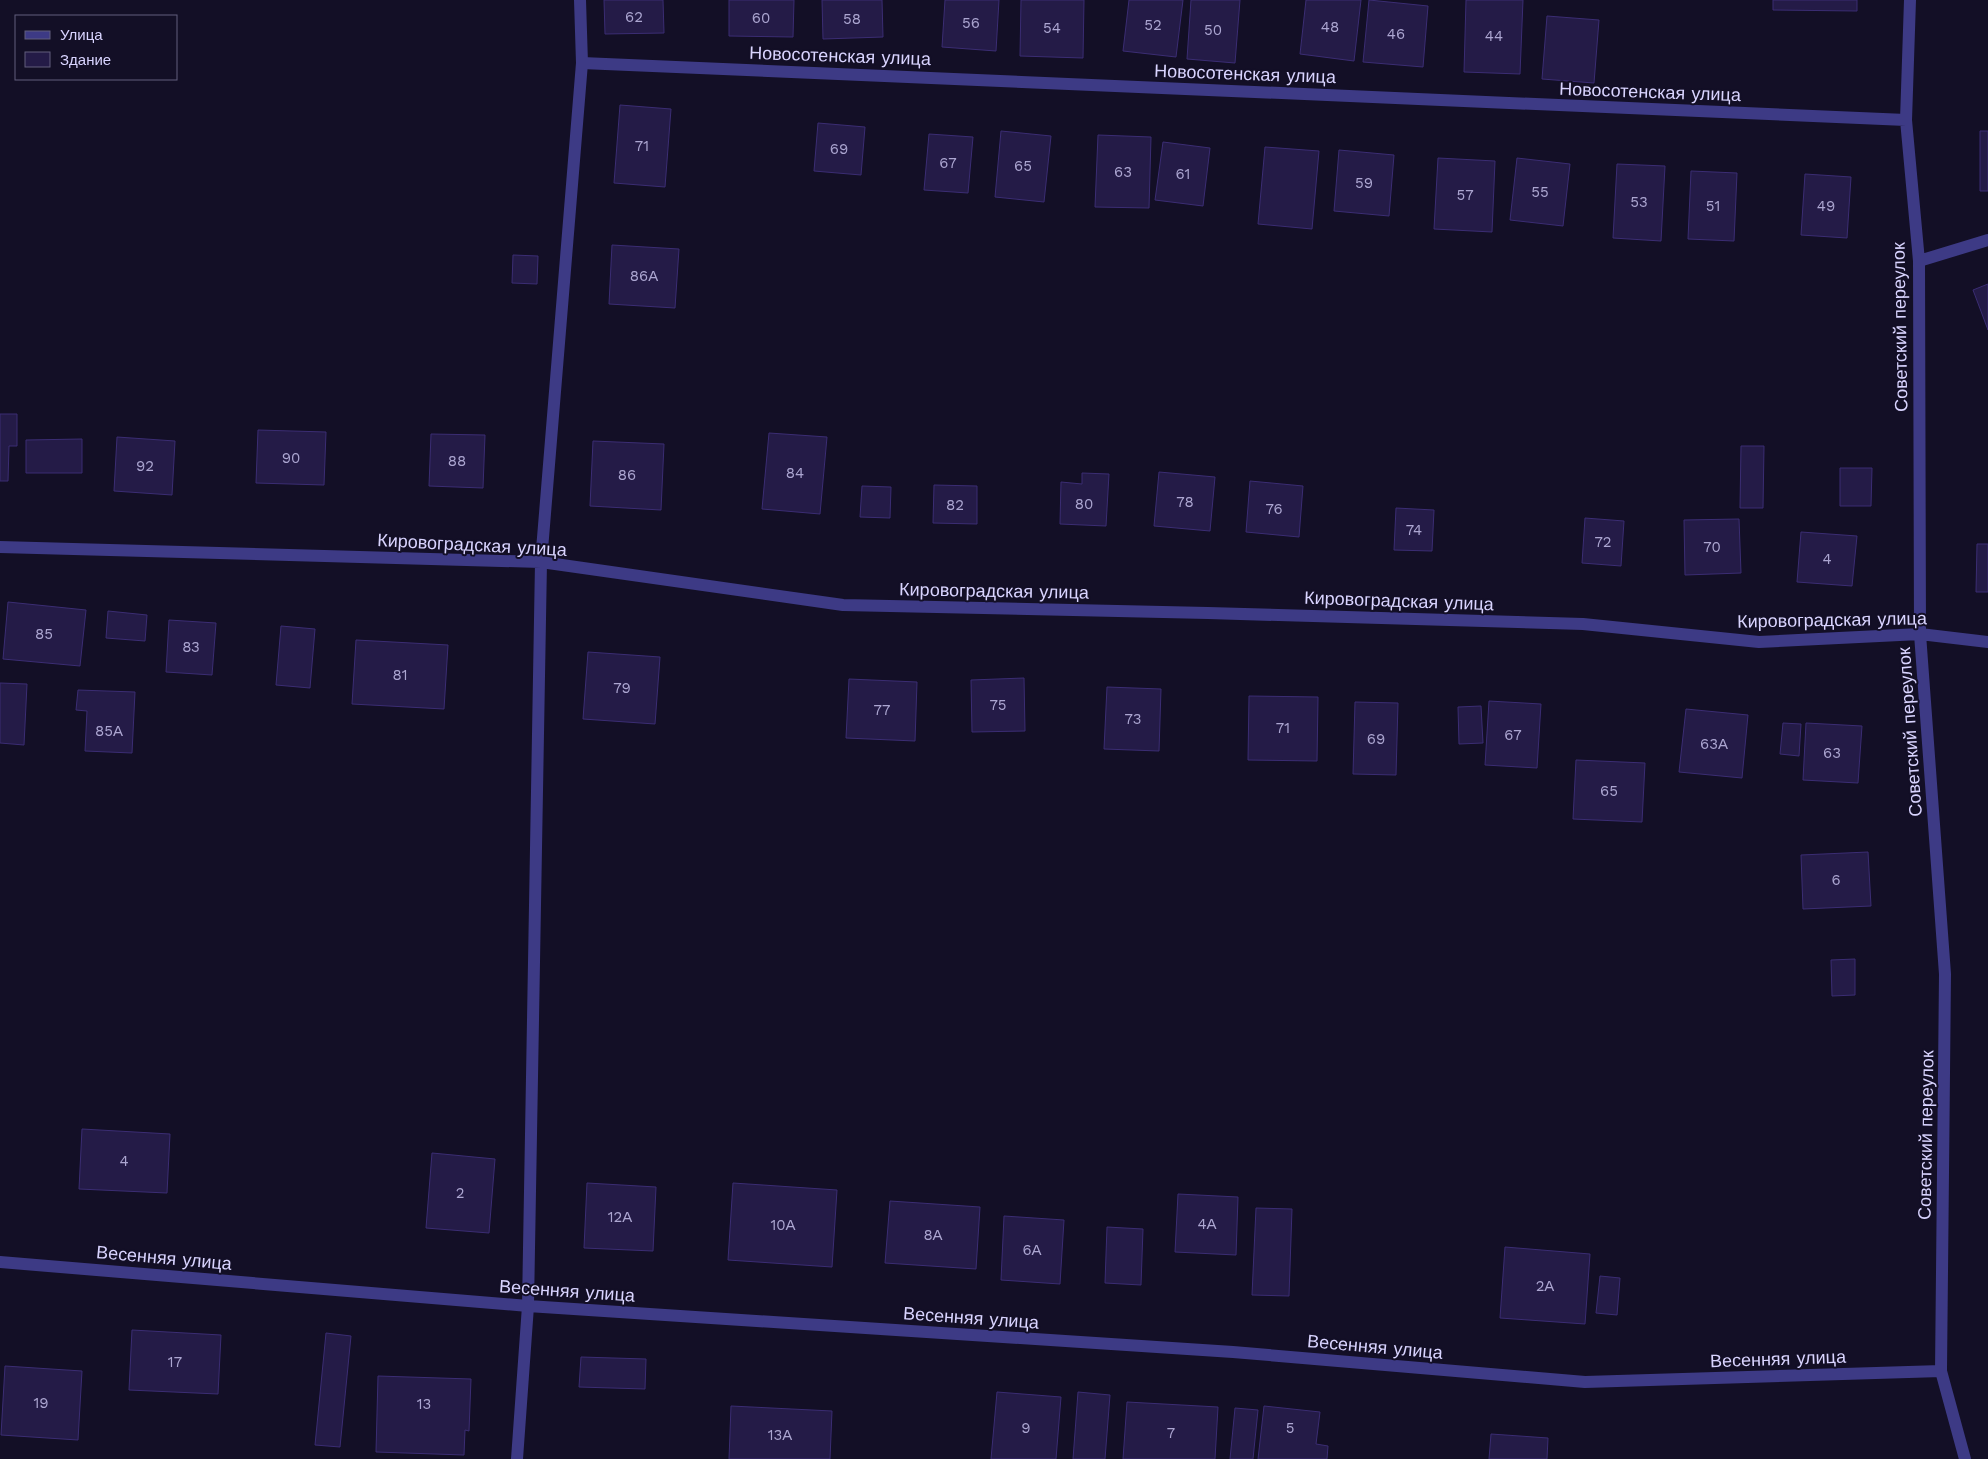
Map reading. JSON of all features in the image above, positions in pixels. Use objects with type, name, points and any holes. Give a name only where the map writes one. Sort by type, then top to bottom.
[{"type":"street","points":[[517,1459],[528,1306],[541,562],[582,63],[580,0]]},
{"type":"street","name":"Советский переулок","points":[[1910,0],[1906,120],[1919,261],[1920,634],[1945,974],[1941,1371],[1965,1459]]},
{"type":"street","name":"Новосотенская улица","points":[[582,63],[1906,120]]},
{"type":"street","points":[[1919,261],[1988,240]]},
{"type":"street","name":"Кировоградская улица","points":[[0,547],[541,562],[843,605],[1218,613],[1583,624],[1760,642],[1920,634],[1988,642]]},
{"type":"street","name":"Весенняя улица","points":[[0,1262],[528,1306],[1233,1352],[1585,1382],[1941,1371]]},
{"type":"building","points":[[604,0],[663,0],[664,33],[605,34]]},
{"type":"building","points":[[729,0],[794,0],[793,37],[729,36]]},
{"type":"building","points":[[822,0],[882,0],[883,37],[823,39]]},
{"type":"building","points":[[945,0],[999,0],[996,51],[942,47]]},
{"type":"building","points":[[1021,0],[1084,0],[1083,58],[1020,56]]},
{"type":"building","points":[[1129,0],[1183,0],[1176,57],[1123,51]]},
{"type":"building","points":[[1191,0],[1240,0],[1235,63],[1187,59]]},
{"type":"building","points":[[1306,0],[1361,0],[1354,61],[1300,54]]},
{"type":"building","points":[[1369,0],[1428,6],[1423,67],[1363,62]]},
{"type":"building","points":[[1466,0],[1523,0],[1520,74],[1464,72]]},
{"type":"building","points":[[1773,0],[1857,0],[1857,11],[1773,10]]},
{"type":"building","points":[[1547,16],[1599,20],[1594,83],[1542,79]]},
{"type":"building","points":[[620,105],[671,109],[665,187],[614,183]]},
{"type":"building","points":[[818,123],[865,127],[861,175],[814,171]]},
{"type":"building","points":[[1001,131],[1051,136],[1044,202],[995,197]]},
{"type":"building","points":[[1980,131],[1988,131],[1988,191],[1980,191]]},
{"type":"building","points":[[929,134],[973,137],[968,193],[924,190]]},
{"type":"building","points":[[1098,135],[1151,137],[1149,208],[1095,207]]},
{"type":"building","points":[[1163,142],[1210,148],[1203,206],[1155,200]]},
{"type":"building","points":[[1265,147],[1319,151],[1312,229],[1258,224]]},
{"type":"building","points":[[1339,150],[1394,155],[1389,216],[1334,211]]},
{"type":"building","points":[[1438,158],[1495,161],[1492,232],[1434,229]]},
{"type":"building","points":[[1517,158],[1570,164],[1563,226],[1510,220]]},
{"type":"building","points":[[1617,164],[1665,166],[1661,241],[1613,238]]},
{"type":"building","points":[[1691,171],[1737,173],[1734,241],[1688,239]]},
{"type":"building","points":[[1805,174],[1851,177],[1847,238],[1801,235]]},
{"type":"building","points":[[612,245],[679,249],[675,308],[609,304]]},
{"type":"building","points":[[513,255],[538,256],[537,284],[512,283]]},
{"type":"building","points":[[1988,284],[1988,330],[1973,290]]},
{"type":"building","points":[[0,414],[17,414],[17,446],[9,446],[8,481],[0,481]]},
{"type":"building","points":[[258,430],[326,432],[324,485],[256,483]]},
{"type":"building","points":[[769,433],[827,437],[820,514],[762,509]]},
{"type":"building","points":[[431,434],[485,435],[483,488],[429,486]]},
{"type":"building","points":[[117,437],[175,441],[172,495],[114,491]]},
{"type":"building","points":[[82,439],[82,473],[26,473],[26,440]]},
{"type":"building","points":[[593,441],[664,444],[661,510],[590,506]]},
{"type":"building","points":[[1741,446],[1764,446],[1763,508],[1740,508]]},
{"type":"building","points":[[1840,468],[1872,468],[1871,506],[1840,506]]},
{"type":"building","points":[[1159,472],[1215,477],[1210,531],[1154,526]]},
{"type":"building","points":[[1082,473],[1109,474],[1106,526],[1060,524],[1061,482],[1082,484]]},
{"type":"building","points":[[1250,481],[1303,486],[1299,537],[1246,532]]},
{"type":"building","points":[[934,485],[977,486],[977,524],[933,523]]},
{"type":"building","points":[[862,486],[891,487],[890,518],[860,517]]},
{"type":"building","points":[[1396,508],[1434,510],[1432,551],[1394,550]]},
{"type":"building","points":[[1585,518],[1624,521],[1621,566],[1582,563]]},
{"type":"building","points":[[1739,519],[1741,573],[1685,575],[1684,520]]},
{"type":"building","points":[[1801,532],[1857,536],[1852,586],[1797,582]]},
{"type":"building","points":[[1977,544],[1988,544],[1988,592],[1976,592]]},
{"type":"building","points":[[8,602],[86,610],[80,666],[3,659]]},
{"type":"building","points":[[108,611],[147,615],[145,641],[106,638]]},
{"type":"building","points":[[169,620],[216,623],[212,675],[166,672]]},
{"type":"building","points":[[281,626],[315,629],[310,688],[276,685]]},
{"type":"building","points":[[356,640],[448,645],[444,709],[352,704]]},
{"type":"building","points":[[588,652],[660,657],[655,724],[583,719]]},
{"type":"building","points":[[1024,678],[1025,731],[972,732],[971,680]]},
{"type":"building","points":[[849,679],[917,682],[915,741],[846,738]]},
{"type":"building","points":[[0,683],[27,684],[24,745],[0,743]]},
{"type":"building","points":[[1107,687],[1161,689],[1159,751],[1104,749]]},
{"type":"building","points":[[78,690],[135,692],[132,753],[85,751],[87,711],[76,710]]},
{"type":"building","points":[[1249,696],[1318,697],[1317,761],[1248,760]]},
{"type":"building","points":[[1489,701],[1541,704],[1537,768],[1485,765]]},
{"type":"building","points":[[1355,702],[1398,703],[1396,775],[1353,774]]},
{"type":"building","points":[[1481,706],[1483,743],[1459,744],[1458,707]]},
{"type":"building","points":[[1686,709],[1748,715],[1742,778],[1679,772]]},
{"type":"building","points":[[1783,723],[1801,724],[1799,756],[1780,754]]},
{"type":"building","points":[[1806,723],[1862,726],[1858,783],[1803,780]]},
{"type":"building","points":[[1576,760],[1645,763],[1642,822],[1573,819]]},
{"type":"building","points":[[1868,852],[1871,906],[1803,909],[1801,855]]},
{"type":"building","points":[[1855,959],[1855,995],[1832,996],[1831,960]]},
{"type":"building","points":[[82,1129],[170,1134],[167,1193],[79,1189]]},
{"type":"building","points":[[432,1153],[495,1159],[489,1233],[426,1228]]},
{"type":"building","points":[[587,1183],[656,1187],[653,1251],[584,1248]]},
{"type":"building","points":[[733,1183],[837,1190],[832,1267],[728,1260]]},
{"type":"building","points":[[1178,1194],[1238,1197],[1236,1255],[1175,1252]]},
{"type":"building","points":[[890,1201],[980,1207],[976,1269],[885,1263]]},
{"type":"building","points":[[1256,1208],[1292,1209],[1289,1296],[1252,1295]]},
{"type":"building","points":[[1004,1216],[1064,1220],[1060,1284],[1001,1280]]},
{"type":"building","points":[[1107,1227],[1143,1229],[1141,1285],[1105,1283]]},
{"type":"building","points":[[1505,1247],[1590,1254],[1585,1324],[1500,1318]]},
{"type":"building","points":[[1600,1276],[1620,1278],[1617,1315],[1596,1313]]},
{"type":"building","points":[[132,1330],[221,1335],[218,1394],[129,1390]]},
{"type":"building","points":[[326,1333],[351,1336],[340,1447],[315,1445]]},
{"type":"building","points":[[581,1357],[646,1359],[645,1389],[579,1387]]},
{"type":"building","points":[[5,1366],[82,1371],[78,1440],[1,1435]]},
{"type":"building","points":[[378,1376],[471,1379],[469,1431],[465,1430],[464,1455],[376,1452]]},
{"type":"building","points":[[997,1392],[1061,1397],[1056,1459],[991,1459]]},
{"type":"building","points":[[1078,1392],[1110,1395],[1105,1459],[1073,1459]]},
{"type":"building","points":[[1127,1402],[1218,1407],[1215,1459],[1123,1459]]},
{"type":"building","points":[[731,1406],[832,1411],[830,1459],[729,1459]]},
{"type":"building","points":[[1264,1406],[1320,1412],[1316,1444],[1328,1446],[1327,1459],[1258,1459]]},
{"type":"building","points":[[1235,1408],[1258,1410],[1253,1459],[1230,1459]]},
{"type":"building","points":[[1491,1434],[1548,1438],[1547,1459],[1489,1459]]}]
